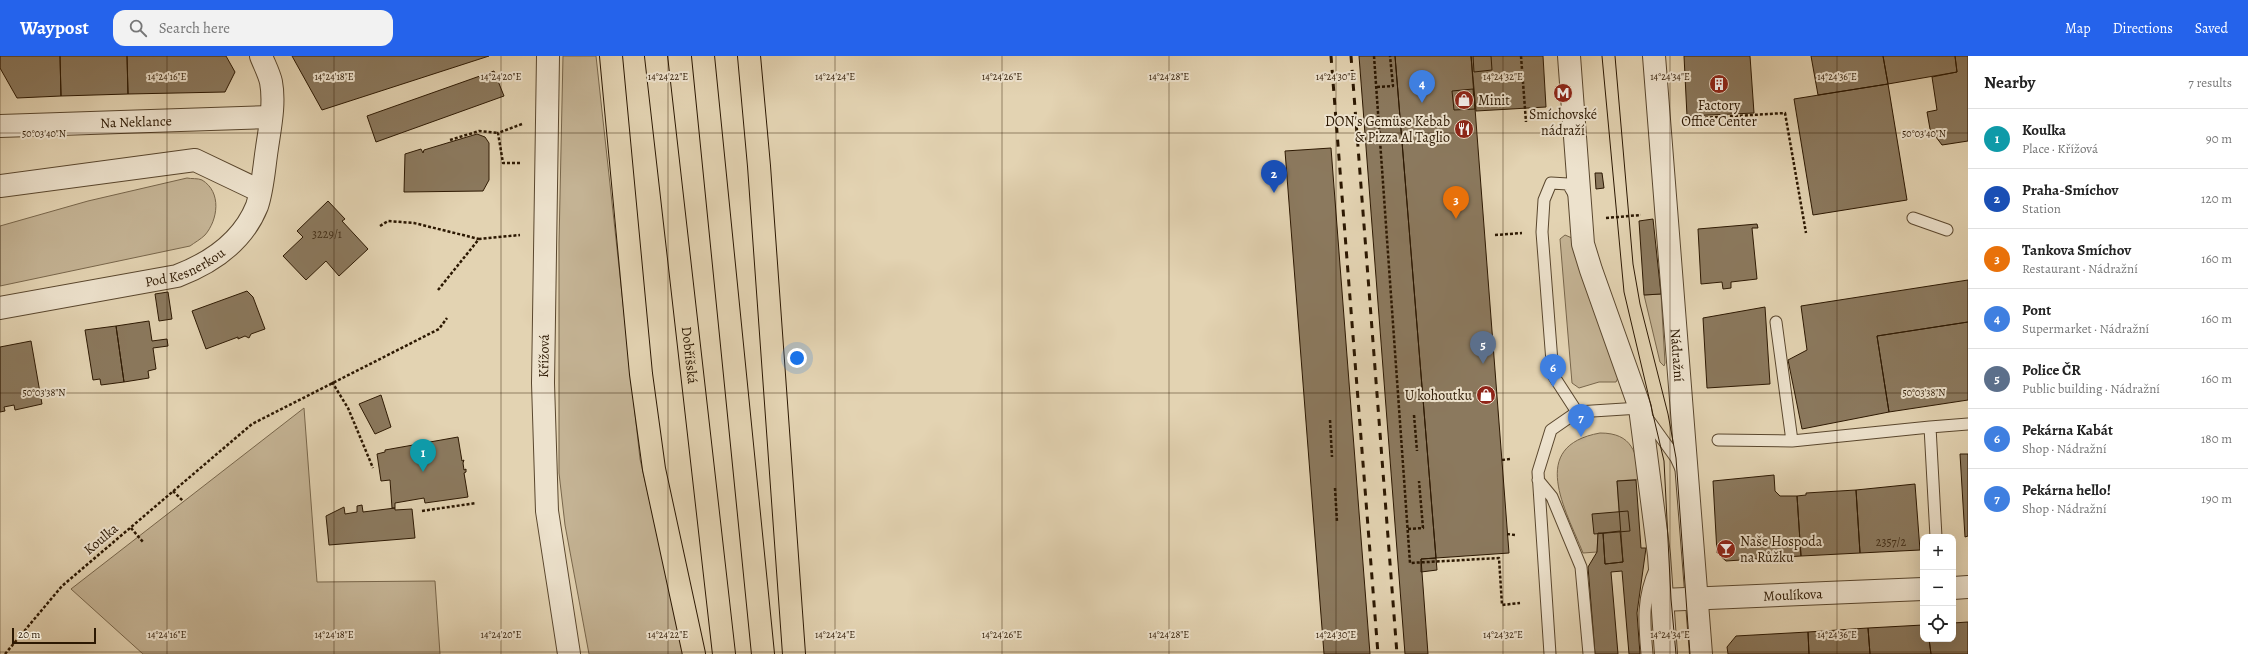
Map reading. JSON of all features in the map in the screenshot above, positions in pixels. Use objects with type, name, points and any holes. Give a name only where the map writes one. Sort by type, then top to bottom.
[{"type":"highway","points":[[611,56],[642,374],[654,469],[694,654]]},
{"type":"highway","name":"Dobříšská","points":[[656,56],[724,654]]},
{"type":"highway","points":[[703,56],[763,654]]},
{"type":"highway","points":[[749,56],[759,166],[794,654]]},
{"type":"street","name":"Pod Kesnerkou","points":[[0,308],[177,276],[199,267],[217,257],[243,231],[256,206],[260,191],[272,117],[271,81],[261,56]]},
{"type":"street","name":"Křížová","points":[[548,56],[543,382],[547,511],[569,654]]},
{"type":"street","points":[[1569,56],[1580,205],[1586,258],[1640,408],[1659,561],[1666,654]]},
{"type":"street","name":"Nádražní","points":[[1654,56],[1695,597],[1701,654]]},
{"type":"street","name":"Na Neklance","points":[[0,126],[272,117]]},
{"type":"street","points":[[0,186],[195,160],[260,191]]},
{"type":"street","points":[[1956,588],[1968,587]]},
{"type":"street","name":"Moulíkova","points":[[1662,600],[1695,597],[1920,589]]},
{"type":"lane","points":[[1578,412],[1553,375],[1542,232],[1544,200],[1551,183],[1568,184],[1580,205]]},
{"type":"lane","points":[[1913,218],[1947,230]]},
{"type":"lane","points":[[1776,322],[1792,441]]},
{"type":"lane","points":[[1550,654],[1538,472],[1551,430],[1578,412],[1640,408],[1676,458],[1687,480]]},
{"type":"lane","points":[[1718,440],[1792,441],[1968,424]]},
{"type":"lane","points":[[1930,427],[1936,534]]},
{"type":"lane","points":[[1538,480],[1552,497],[1581,567],[1589,654]]},
{"type":"lane","points":[[1647,654],[1643,614],[1648,584],[1659,561]]},
{"type":"path","points":[[1374,56],[1410,563],[1499,558],[1502,605],[1520,603]]},
{"type":"path","points":[[1377,88],[1393,86],[1390,56]]},
{"type":"path","points":[[1521,56],[1526,122]]},
{"type":"path","points":[[1682,119],[1785,113],[1806,233]]},
{"type":"path","points":[[450,140],[479,131],[498,133],[527,122]]},
{"type":"path","points":[[498,133],[503,163],[527,164]]},
{"type":"path","points":[[1603,219],[1645,215]]},
{"type":"path","points":[[380,226],[388,222],[414,223],[479,239],[526,234]]},
{"type":"path","points":[[438,290],[479,239]]},
{"type":"path","name":"Koulka","points":[[5,654],[62,586],[252,424],[332,382],[439,329],[447,318]]},
{"type":"path","points":[[332,382],[348,408],[373,468]]},
{"type":"path","points":[[1414,415],[1417,451]]},
{"type":"path","points":[[1330,420],[1332,457]]},
{"type":"path","points":[[1502,460],[1510,459]]},
{"type":"path","points":[[1408,529],[1423,528],[1419,481]]},
{"type":"path","points":[[1335,488],[1337,522]]},
{"type":"path","points":[[174,491],[183,501]]},
{"type":"path","points":[[422,511],[476,502]]},
{"type":"path","points":[[131,528],[143,542]]},
{"type":"path","points":[[1507,534],[1515,535]]},
{"type":"shaded area","points":[[563,56],[596,56],[640,459],[685,654],[589,654],[565,525],[559,473],[559,243]]},
{"type":"shaded area","points":[[187,178],[200,179],[208,185],[213,192],[216,206],[213,222],[209,229],[205,235],[190,246],[0,286],[0,226],[88,201]]},
{"type":"shaded area","points":[[1565,235],[1572,238],[1618,378],[1616,382],[1599,382],[1579,388],[1572,383],[1560,239]]},
{"type":"shaded area","points":[[1661,294],[1664,366],[1660,362],[1644,295]]},
{"type":"shaded area","points":[[304,408],[317,582],[435,581],[440,654],[143,654],[71,589]]},
{"type":"shaded area","points":[[1600,433],[1620,437],[1631,446],[1635,453],[1641,479],[1617,481],[1619,512],[1598,534],[1597,552],[1583,553],[1562,500],[1558,482],[1558,465],[1564,451],[1578,440]]},
{"type":"building","points":[[0,56],[60,56],[61,96],[17,98],[0,68]]},
{"type":"building","points":[[60,56],[127,56],[128,94],[61,96]]},
{"type":"building","points":[[127,56],[226,56],[235,72],[225,92],[128,94]]},
{"type":"building","points":[[292,56],[489,56],[322,110]]},
{"type":"building","points":[[1359,56],[1395,56],[1436,558],[1421,559],[1428,654],[1405,654]]},
{"type":"building","points":[[1395,56],[1471,56],[1509,553],[1436,558]]},
{"type":"building","points":[[1471,56],[1543,56],[1546,107],[1476,111]]},
{"type":"building","points":[[1473,56],[1491,56],[1492,70],[1474,72]]},
{"type":"building","name":"Factory Office Center","points":[[1684,56],[1750,56],[1754,113],[1687,116]]},
{"type":"building","points":[[1811,56],[1883,56],[1888,84],[1818,95]]},
{"type":"building","points":[[1883,56],[1955,56],[1957,72],[1888,84]]},
{"type":"building","points":[[1955,56],[1968,56],[1968,141],[1942,145],[1930,129],[1927,112],[1937,110],[1932,77],[1957,72]]},
{"type":"building","points":[[494,71],[504,96],[376,142],[367,116]]},
{"type":"building","points":[[1888,84],[1907,200],[1813,215],[1794,99]]},
{"type":"building","name":"Minit","points":[[1473,89],[1475,109],[1454,110],[1452,91]]},
{"type":"building","points":[[477,134],[485,137],[489,143],[489,180],[483,191],[404,192],[405,154],[421,149],[423,153],[424,150]]},
{"type":"building","points":[[1331,148],[1370,654],[1324,654],[1285,151]]},
{"type":"building","points":[[1595,173],[1602,173],[1604,188],[1596,189]]},
{"type":"building","points":[[328,201],[345,219],[342,221],[368,249],[339,276],[326,261],[306,280],[283,256],[303,237],[297,231]]},
{"type":"building","points":[[1653,219],[1661,294],[1644,295],[1639,221]]},
{"type":"building","points":[[1757,224],[1758,228],[1752,228],[1757,279],[1731,282],[1731,288],[1723,289],[1722,282],[1701,284],[1698,229]]},
{"type":"building","points":[[1968,280],[1968,322],[1877,336],[1889,412],[1802,429],[1788,360],[1807,350],[1801,306]]},
{"type":"building","points":[[247,291],[253,297],[265,329],[251,334],[249,338],[245,336],[238,339],[238,337],[206,349],[192,311]]},
{"type":"building","points":[[168,292],[172,319],[159,321],[155,294]]},
{"type":"building","points":[[1765,307],[1770,384],[1707,388],[1703,318]]},
{"type":"building","points":[[149,321],[152,341],[167,339],[168,346],[153,348],[156,369],[148,371],[149,378],[124,382],[116,326]]},
{"type":"building","points":[[1968,322],[1968,400],[1889,412],[1877,336]]},
{"type":"building","points":[[116,326],[124,382],[101,385],[100,379],[93,380],[85,330]]},
{"type":"building","points":[[31,341],[42,404],[15,410],[14,405],[4,407],[5,411],[0,412],[0,347]]},
{"type":"building","points":[[381,395],[391,427],[375,434],[359,404]]},
{"type":"building","points":[[458,437],[462,461],[464,460],[464,470],[466,469],[466,472],[464,473],[468,497],[425,503],[424,498],[395,503],[395,508],[392,508],[390,480],[381,481],[377,454],[385,452],[385,450]]},
{"type":"building","points":[[1960,454],[1968,454],[1968,536],[1965,537]]},
{"type":"building","points":[[1774,475],[1775,491],[1780,496],[1797,496],[1801,556],[1726,561],[1717,553],[1713,481]]},
{"type":"building","points":[[1636,480],[1641,548],[1646,548],[1637,613],[1640,654],[1629,654],[1622,571],[1611,572],[1618,654],[1595,654],[1588,567],[1597,552],[1598,533],[1603,533],[1605,564],[1623,562],[1617,481]]},
{"type":"building","points":[[1915,484],[1920,550],[1860,553],[1856,490]]},
{"type":"building","points":[[1856,490],[1860,553],[1801,556],[1797,496],[1806,495],[1806,493]]},
{"type":"building","points":[[362,505],[363,512],[395,508],[395,510],[412,509],[415,538],[329,545],[326,516],[344,507],[345,514],[357,512],[357,506]]},
{"type":"building","points":[[1628,511],[1630,531],[1594,534],[1592,514]]},
{"type":"building","points":[[1620,531],[1623,562],[1605,564],[1603,533]]},
{"type":"building","points":[[1436,558],[1437,570],[1421,572],[1421,559]]},
{"type":"building","points":[[1968,622],[1968,654],[1931,654],[1929,642],[1956,642],[1956,623]]},
{"type":"building","points":[[1920,625],[1920,642],[1929,642],[1931,654],[1870,654],[1868,628]]},
{"type":"building","points":[[1868,628],[1870,654],[1809,654],[1808,632]]},
{"type":"building","points":[[1808,632],[1809,654],[1728,654],[1727,647],[1736,636]]},
{"type":"tram line","points":[[1602,56],[1624,292],[1664,461],[1671,599],[1676,654]]},
{"type":"tram line","points":[[1615,56],[1633,264],[1640,304],[1668,414],[1676,458],[1690,654]]},
{"type":"railway","points":[[1331,56],[1378,654]]},
{"type":"railway","points":[[1351,56],[1397,654]]},
{"type":"place","name":"Factory Office Center","points":[[1719,84]]},
{"type":"place","name":"Smíchovské nádraží","points":[[1563,93]]},
{"type":"place","name":"Minit","points":[[1464,100]]},
{"type":"place","name":"Pont","points":[[1422,103]]},
{"type":"place","name":"DON's Gemüse Kebab & Pizza Al Taglio","points":[[1464,129]]},
{"type":"place","name":"Praha-Smíchov","points":[[1274,193]]},
{"type":"place","name":"Tankova Smíchov","points":[[1456,219]]},
{"type":"place","name":"Police ČR","points":[[1483,364]]},
{"type":"place","name":"Pekárna Kabát","points":[[1553,387]]},
{"type":"place","name":"U kohoutku","points":[[1486,395]]},
{"type":"place","name":"Pekárna hello!","points":[[1581,437]]},
{"type":"place","name":"Koulka","points":[[423,472]]},
{"type":"place","name":"Naše Hospoda na Růžku","points":[[1726,549]]}]
